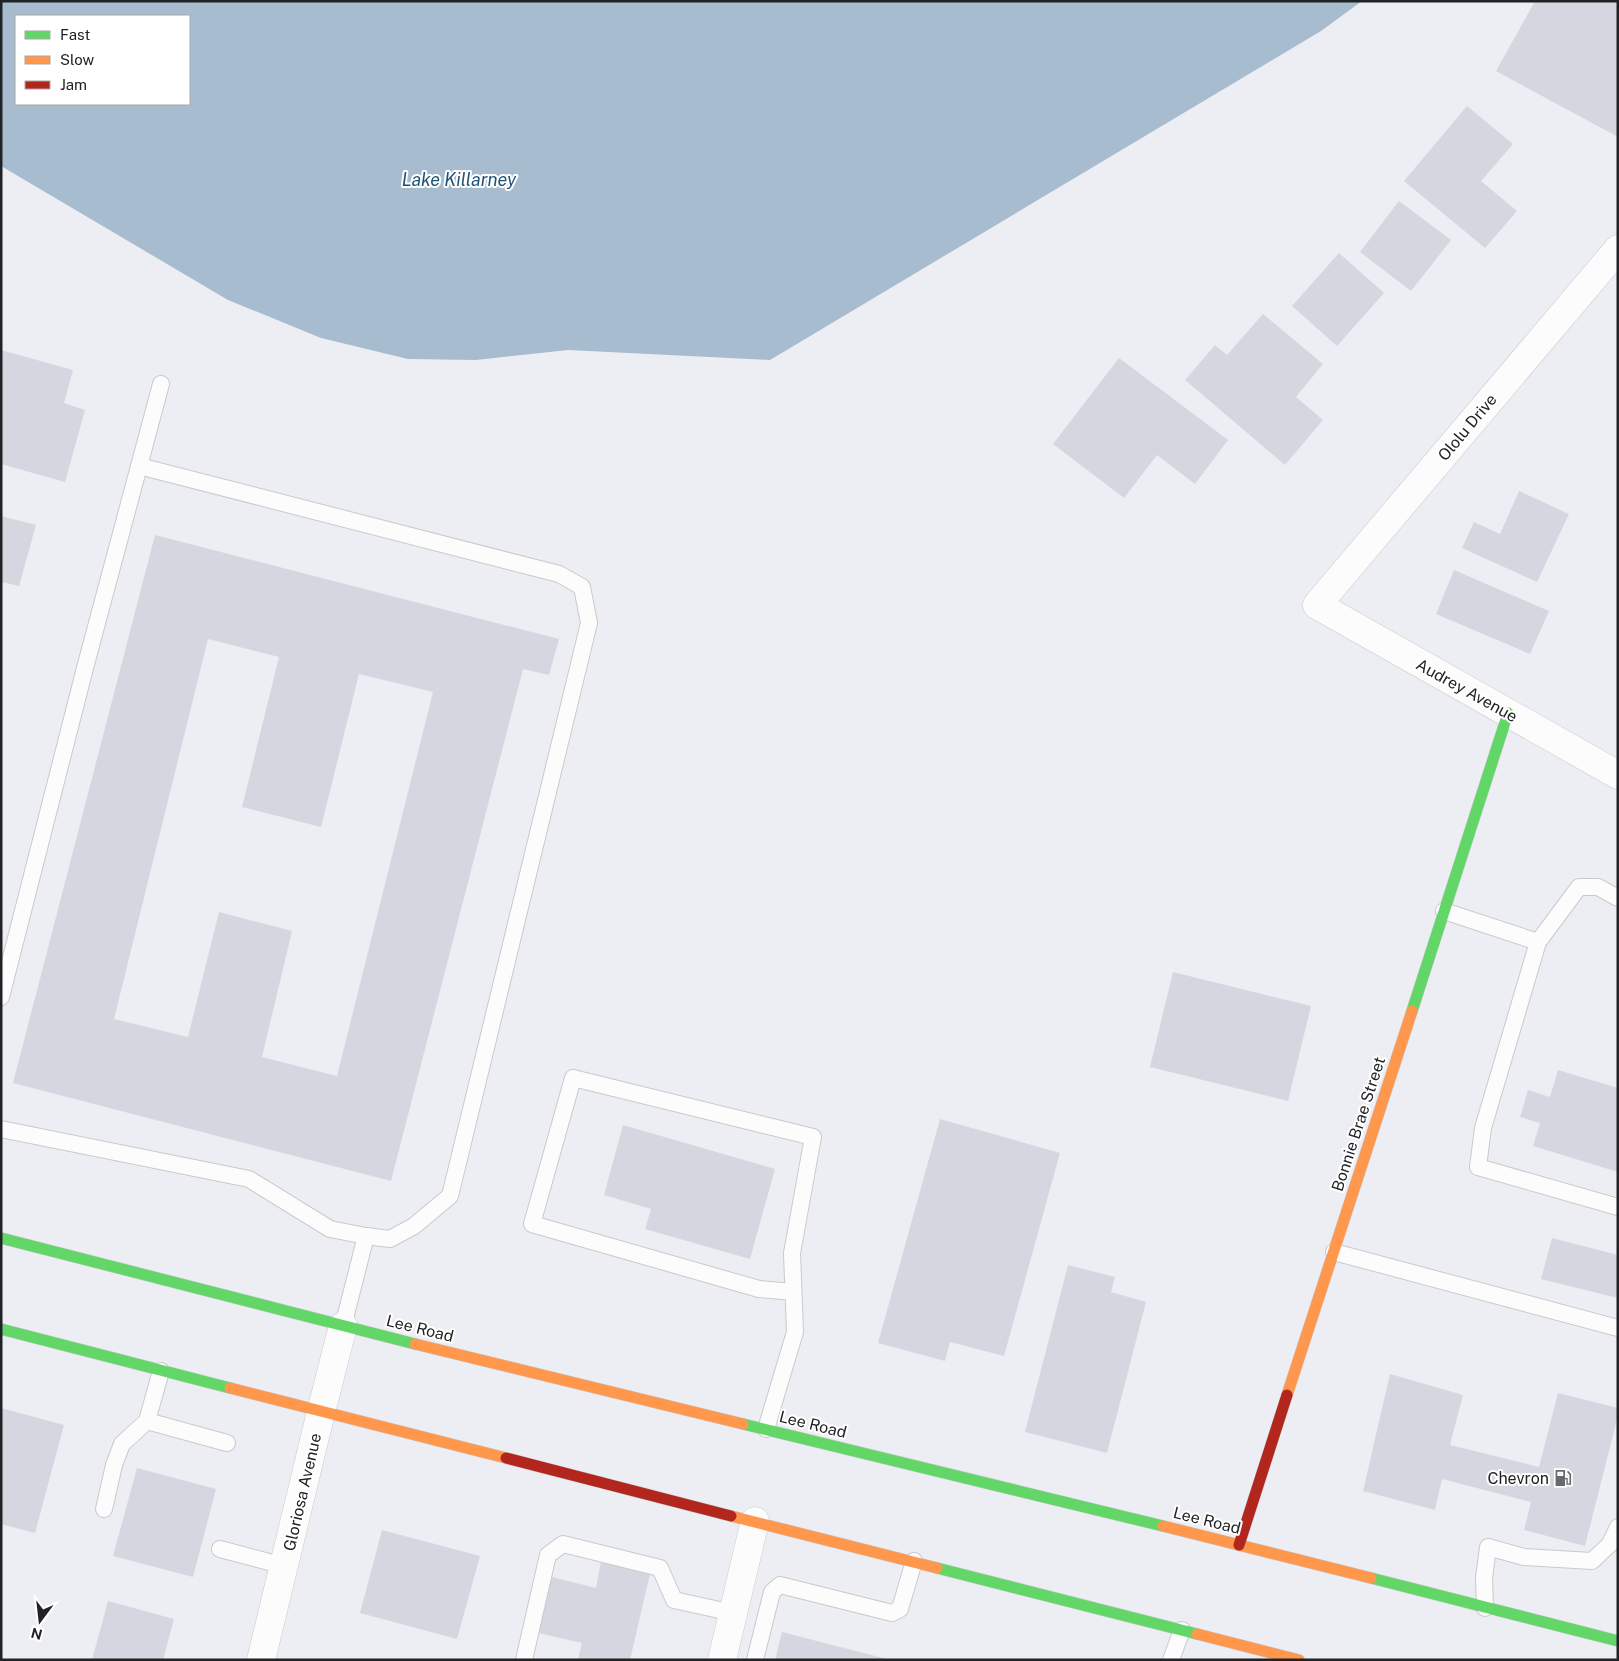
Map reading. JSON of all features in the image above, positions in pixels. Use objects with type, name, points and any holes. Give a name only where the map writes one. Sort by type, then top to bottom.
[{"type":"main road","name":"Bonnie Brae Street","points":[[1239,1545],[1508,713]]},
{"type":"main road","name":"Lee Road","points":[[1,1238],[344,1326],[1239,1545],[1618,1641]]},
{"type":"main road","points":[[1,1330],[914,1561],[1288,1658]]},
{"type":"street","name":"Ololu Drive","points":[[1316,605],[1618,249]]},
{"type":"street","name":"Audrey Avenue","points":[[1316,605],[1618,775]]},
{"type":"street","name":"Gloriosa Avenue","points":[[261,1660],[321,1412],[344,1326]]},
{"type":"street","points":[[722,1660],[755,1521]]},
{"type":"lane","points":[[1,997],[85,668],[161,384]]},
{"type":"lane","points":[[1,1128],[249,1179],[330,1228],[366,1236],[390,1239],[414,1226],[450,1196],[590,623],[582,586],[559,574],[139,466]]},
{"type":"lane","points":[[1618,898],[1598,887],[1579,887],[1538,942],[1483,1128],[1478,1167],[1618,1207]]},
{"type":"lane","points":[[1444,911],[1538,942]]},
{"type":"lane","points":[[766,1430],[795,1332],[792,1253],[813,1137],[573,1078],[532,1224],[759,1289],[793,1292]]},
{"type":"lane","points":[[344,1326],[366,1236]]},
{"type":"lane","points":[[1334,1252],[1618,1328]]},
{"type":"lane","points":[[104,1509],[114,1465],[122,1444],[147,1421],[161,1370]]},
{"type":"lane","points":[[147,1421],[228,1443]]},
{"type":"lane","points":[[1485,1608],[1484,1578],[1488,1547],[1524,1556],[1592,1561],[1610,1544],[1618,1527]]},
{"type":"lane","points":[[524,1660],[548,1555],[563,1544],[660,1568],[674,1600],[733,1613]]},
{"type":"lane","points":[[220,1549],[284,1566]]},
{"type":"lane","points":[[756,1660],[772,1592],[780,1585],[892,1613],[900,1608],[914,1561]]},
{"type":"lane","points":[[1171,1660],[1182,1630]]},
{"type":"water","name":"Lake Killarney","points":[[1,1],[1362,1],[1321,31],[770,360],[568,350],[476,360],[408,359],[321,338],[228,300],[1,166]]},
{"type":"building","points":[[1535,1],[1618,1],[1618,137],[1496,71]]},
{"type":"building","points":[[1467,106],[1513,144],[1481,181],[1517,211],[1485,248],[1404,181]]},
{"type":"building","points":[[1399,201],[1451,240],[1411,291],[1360,252]]},
{"type":"building","points":[[1339,253],[1384,293],[1337,346],[1292,306]]},
{"type":"building","points":[[1263,314],[1323,364],[1296,397],[1323,420],[1285,465],[1185,380],[1215,345],[1227,355]]},
{"type":"building","points":[[1,350],[73,370],[64,403],[85,410],[65,482],[1,464]]},
{"type":"building","points":[[1119,358],[1228,440],[1195,484],[1157,455],[1124,498],[1053,444]]},
{"type":"building","points":[[1519,491],[1569,514],[1537,582],[1462,548],[1474,522],[1500,534]]},
{"type":"building","points":[[1,516],[36,525],[19,586],[1,582]]},
{"type":"building","points":[[155,535],[559,639],[549,675],[523,669],[391,1181],[13,1083]],"holes":[[[208,639],[279,657],[242,807],[321,827],[359,674],[433,692],[337,1076],[262,1057],[292,931],[219,912],[188,1037],[114,1019]]]},
{"type":"building","points":[[1454,570],[1549,611],[1530,654],[1436,614]]},
{"type":"building","points":[[1173,972],[1311,1006],[1288,1101],[1150,1067]]},
{"type":"building","points":[[1558,1070],[1618,1088],[1618,1172],[1533,1146],[1540,1123],[1520,1117],[1528,1090],[1550,1097]]},
{"type":"building","points":[[940,1119],[1060,1153],[1004,1356],[950,1342],[945,1361],[878,1343]]},
{"type":"building","points":[[623,1125],[775,1169],[750,1259],[645,1229],[651,1209],[604,1195]]},
{"type":"building","points":[[1552,1238],[1618,1255],[1618,1298],[1541,1279]]},
{"type":"building","points":[[1068,1265],[1115,1277],[1111,1292],[1146,1302],[1107,1453],[1025,1432]]},
{"type":"building","points":[[1390,1374],[1463,1395],[1450,1445],[1539,1467],[1558,1393],[1618,1408],[1618,1415],[1585,1546],[1524,1530],[1531,1502],[1442,1479],[1435,1510],[1363,1491]]},
{"type":"building","points":[[1,1408],[64,1425],[35,1533],[1,1524]]},
{"type":"building","points":[[137,1468],[216,1489],[193,1577],[113,1556]]},
{"type":"building","points":[[382,1530],[480,1556],[457,1639],[360,1613]]},
{"type":"building","points":[[601,1562],[650,1574],[630,1660],[578,1660],[582,1643],[534,1632],[548,1576],[596,1588]]},
{"type":"building","points":[[108,1601],[174,1619],[163,1660],[92,1660]]},
{"type":"building","points":[[782,1632],[887,1659],[887,1660],[775,1660]]},
{"type":"traffic: fast","points":[[1412,1011],[1508,713]]},
{"type":"traffic: fast","points":[[1,1238],[415,1344]]},
{"type":"traffic: fast","points":[[1,1329],[230,1388]]},
{"type":"traffic: fast","points":[[743,1424],[1163,1526]]},
{"type":"traffic: fast","points":[[937,1568],[1197,1634]]},
{"type":"traffic: fast","points":[[1371,1578],[1618,1641]]},
{"type":"traffic: slow","points":[[1287,1395],[1412,1011]]},
{"type":"traffic: slow","points":[[415,1344],[743,1424]]},
{"type":"traffic: slow","points":[[230,1388],[506,1458]]},
{"type":"traffic: slow","points":[[731,1516],[937,1568]]},
{"type":"traffic: slow","points":[[1163,1526],[1371,1578]]},
{"type":"traffic: slow","points":[[1197,1634],[1299,1660]]},
{"type":"traffic: jam","points":[[1239,1545],[1287,1395]]},
{"type":"traffic: jam","points":[[506,1458],[731,1516]]},
{"type":"place","name":"Chevron","points":[[1563,1478]]}]
